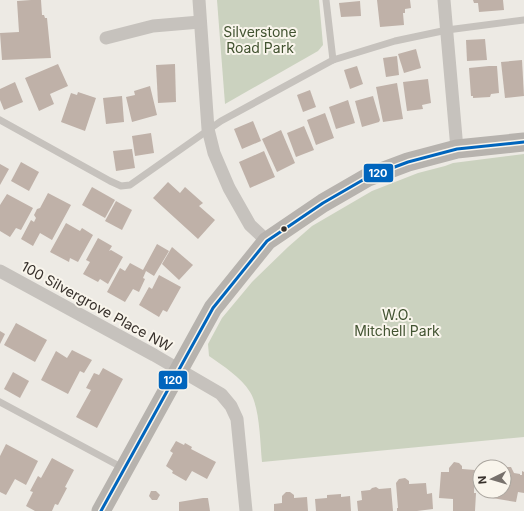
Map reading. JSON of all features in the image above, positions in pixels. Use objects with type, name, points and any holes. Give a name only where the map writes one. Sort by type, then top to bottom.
[{"type":"street","points":[[199,0],[208,129],[214,153],[229,188],[250,225],[267,241]]},
{"type":"street","points":[[444,0],[457,149]]},
{"type":"street","points":[[106,38],[152,26],[200,22]]},
{"type":"street","points":[[101,511],[213,308],[267,241],[323,203],[368,177],[408,162],[457,149],[524,142]]},
{"type":"street","name":"100 Silvergrove Place NW","points":[[0,271],[179,369],[221,394],[231,406],[237,419],[246,511]]},
{"type":"lane","points":[[326,0],[333,60]]},
{"type":"lane","points":[[0,120],[110,181],[121,186],[130,185],[208,129],[333,60],[395,41],[447,30],[524,20]]},
{"type":"lane","points":[[0,402],[124,468]]},
{"type":"green space","name":"Silverstone Road Park","points":[[217,0],[319,0],[323,45],[318,51],[225,104]]},
{"type":"green space","name":"W.O. Mitchell Park","points":[[524,154],[524,437],[262,462],[258,416],[250,392],[242,381],[209,356],[208,344],[222,318],[252,282],[312,226],[372,191],[418,173],[453,163]]},
{"type":"building","points":[[41,0],[42,15],[47,18],[51,58],[2,60],[0,33],[19,32],[17,1]]},
{"type":"building","points":[[377,0],[410,0],[411,8],[405,9],[405,13],[403,13],[404,25],[380,27]]},
{"type":"building","points":[[473,0],[503,0],[504,10],[479,12],[478,3],[474,3]]},
{"type":"building","points":[[360,1],[361,16],[341,17],[339,3]]},
{"type":"building","points":[[485,39],[487,60],[467,61],[466,40]]},
{"type":"building","points":[[416,49],[421,68],[404,73],[398,54]]},
{"type":"building","points":[[397,56],[399,75],[386,77],[383,58]]},
{"type":"building","points":[[522,60],[524,96],[505,98],[501,62]]},
{"type":"building","points":[[58,64],[68,86],[50,94],[54,104],[39,111],[25,78]]},
{"type":"building","points":[[175,64],[176,102],[158,103],[156,65]]},
{"type":"building","points":[[357,66],[363,84],[350,89],[344,70]]},
{"type":"building","points":[[497,66],[499,93],[491,94],[490,97],[473,98],[473,96],[471,96],[469,68]]},
{"type":"building","points":[[428,79],[431,103],[422,105],[423,109],[407,111],[403,82]]},
{"type":"building","points":[[15,82],[23,102],[4,110],[0,100],[0,89]]},
{"type":"building","points":[[397,83],[403,119],[383,122],[376,87]]},
{"type":"building","points":[[150,86],[157,115],[132,122],[126,97],[135,95],[134,91]]},
{"type":"building","points":[[310,90],[316,107],[303,112],[297,95]]},
{"type":"building","points":[[78,92],[96,98],[85,131],[61,122],[71,93],[77,95]]},
{"type":"building","points":[[122,96],[124,122],[106,124],[103,98]]},
{"type":"building","points":[[373,96],[380,120],[379,122],[362,127],[355,101]]},
{"type":"building","points":[[348,100],[355,123],[336,129],[329,107]]},
{"type":"building","points":[[325,113],[334,138],[316,145],[307,120]]},
{"type":"building","points":[[253,121],[261,141],[242,149],[234,129]]},
{"type":"building","points":[[304,126],[314,150],[296,157],[287,133]]},
{"type":"building","points":[[281,130],[295,163],[277,172],[262,139]]},
{"type":"building","points":[[151,133],[154,153],[135,156],[132,136]]},
{"type":"building","points":[[132,149],[135,168],[116,171],[113,151]]},
{"type":"building","points":[[264,151],[275,177],[250,188],[239,162]]},
{"type":"building","points":[[21,162],[39,172],[29,191],[11,181]]},
{"type":"building","points":[[0,164],[9,169],[0,185]]},
{"type":"building","points":[[168,182],[180,193],[185,187],[203,203],[199,206],[215,220],[198,239],[153,198]]},
{"type":"building","points":[[92,187],[115,200],[105,218],[82,205]]},
{"type":"building","points":[[48,193],[71,205],[52,240],[40,233],[33,246],[21,239],[31,220],[34,222],[36,218],[34,215],[37,209],[40,208]]},
{"type":"building","points":[[7,194],[33,208],[21,230],[16,228],[10,237],[0,231],[0,205]]},
{"type":"building","points":[[116,201],[132,210],[122,230],[105,221]]},
{"type":"building","points":[[66,223],[80,231],[82,228],[93,235],[78,262],[70,258],[69,262],[50,252]]},
{"type":"building","points":[[98,238],[112,246],[109,251],[111,250],[123,257],[108,284],[100,279],[98,282],[83,274],[90,262],[86,260]]},
{"type":"building","points":[[157,244],[169,251],[154,276],[146,271],[143,278],[145,279],[139,292],[133,289],[125,302],[107,292],[120,268],[125,271],[130,263],[143,270]]},
{"type":"building","points":[[172,247],[193,265],[179,280],[162,264]]},
{"type":"building","points":[[159,275],[181,287],[167,312],[163,310],[159,317],[139,305],[149,287],[152,289]]},
{"type":"building","points":[[16,323],[47,340],[35,362],[4,345]]},
{"type":"building","points":[[0,331],[5,334],[0,344]]},
{"type":"building","points":[[72,350],[92,360],[84,373],[80,371],[68,394],[41,380],[56,351],[67,358]]},
{"type":"building","points":[[103,368],[123,379],[97,428],[76,417],[91,390],[86,388],[94,373],[99,375]]},
{"type":"building","points":[[13,372],[29,381],[20,398],[4,389]]},
{"type":"building","points":[[176,441],[184,445],[185,443],[192,447],[191,449],[216,462],[207,479],[192,471],[186,481],[172,473],[173,471],[166,466],[173,453],[170,451]]},
{"type":"building","points":[[6,444],[38,461],[26,485],[15,479],[6,495],[0,492],[0,456]]},
{"type":"building","points":[[52,458],[74,470],[58,505],[55,504],[52,511],[35,511],[26,506],[33,492],[30,491],[38,476],[41,478]]},
{"type":"building","points":[[454,462],[459,463],[462,466],[462,469],[472,470],[472,499],[476,499],[475,511],[453,511],[453,499],[439,498],[441,472],[449,472],[449,468]]},
{"type":"building","points":[[512,469],[514,473],[520,475],[522,475],[522,471],[524,472],[524,493],[518,492],[516,502],[498,499],[512,499]]},
{"type":"building","points":[[405,478],[409,481],[409,484],[426,483],[427,494],[432,493],[433,509],[397,511],[396,483],[399,479]]},
{"type":"building","points":[[376,487],[379,489],[391,488],[393,511],[358,511],[357,501],[362,500],[361,491],[370,490]]},
{"type":"building","points":[[151,491],[156,491],[160,495],[157,500],[152,500],[149,496]]},
{"type":"building","points":[[286,492],[290,492],[294,495],[294,498],[307,497],[308,511],[274,511],[274,504],[282,503],[282,496]]},
{"type":"building","points":[[341,494],[341,497],[350,496],[351,511],[316,511],[315,499],[327,498],[327,495]]},
{"type":"building","points":[[208,498],[210,511],[179,511],[179,502]]},
{"type":"transit line","name":"120","points":[[101,511],[213,308],[267,241],[323,203],[368,177],[408,162],[457,149],[524,142]]}]
